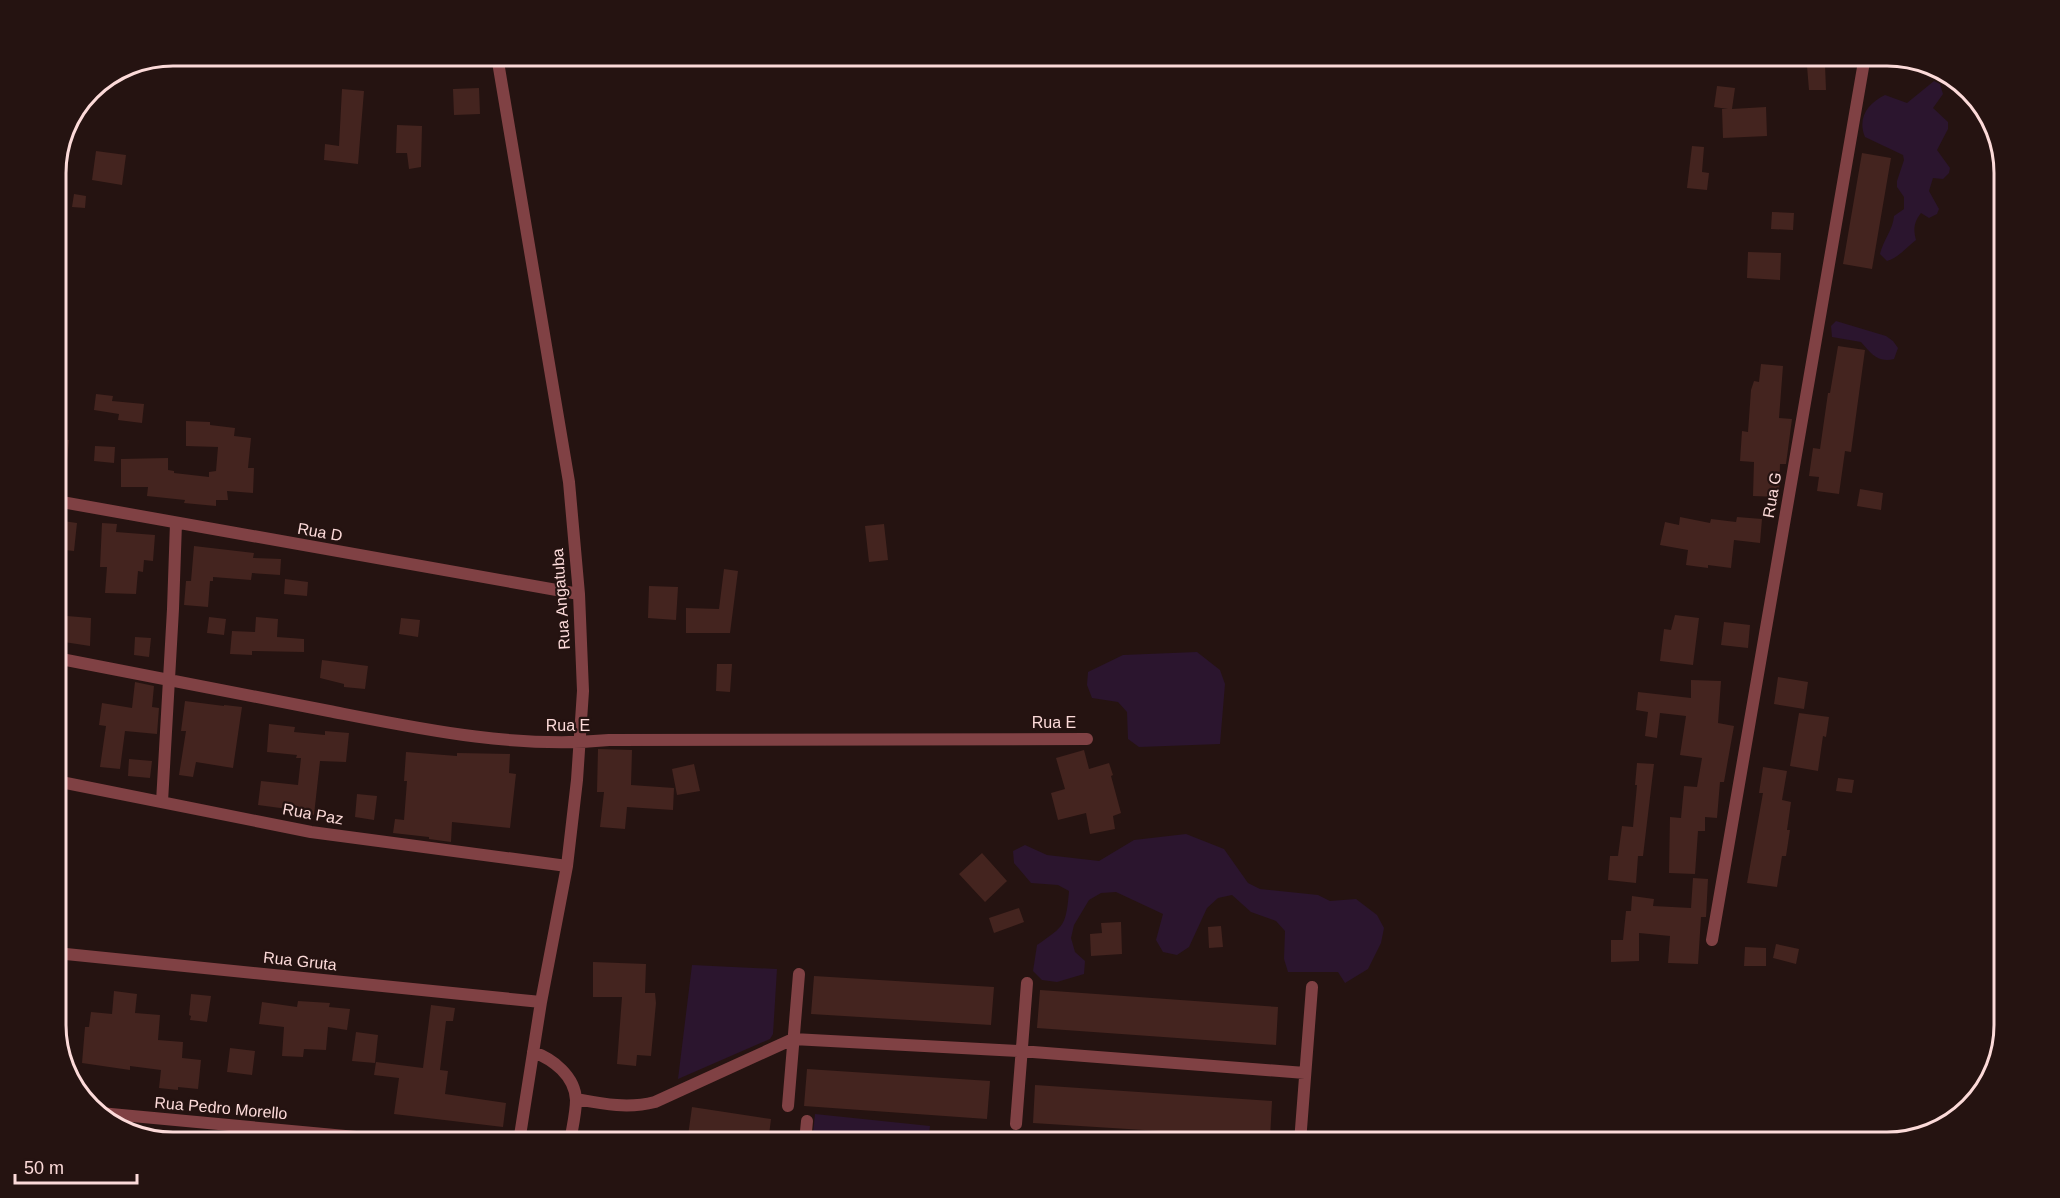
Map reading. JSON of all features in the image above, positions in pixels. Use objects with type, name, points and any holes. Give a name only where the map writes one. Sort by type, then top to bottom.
[{"type":"street","name":"Rua Angatuba","points":[[499,66],[569,482],[579,594],[583,691],[567,866],[541,1002],[521,1132]]},
{"type":"street","name":"Rua G","points":[[1712,940],[1863,66]]},
{"type":"street","name":"Rua D","points":[[66,503],[579,594]]},
{"type":"street","points":[[162,802],[170,681],[176,523]]},
{"type":"street","name":"Rua E","points":[[66,660],[429,731],[517,741],[580,743],[609,740],[1087,739]]},
{"type":"street","name":"Rua Paz","points":[[66,783],[311,831],[567,866]]},
{"type":"street","name":"Rua Gruta","points":[[66,954],[541,1002]]},
{"type":"street","points":[[788,1106],[799,974]]},
{"type":"street","points":[[1016,1125],[1027,983]]},
{"type":"street","points":[[1301,1132],[1312,987]]},
{"type":"street","points":[[576,1098],[624,1107],[655,1102],[794,1039],[1020,1051],[1305,1073]]},
{"type":"street","points":[[533,1052],[551,1060],[573,1086],[576,1098],[571,1132]]},
{"type":"street","name":"Rua Pedro Morello","points":[[114,1114],[296,1132]]},
{"type":"street","points":[[806,1132],[807,1121]]},
{"type":"shaded area","points":[[1934,81],[1940,84],[1943,94],[1933,108],[1948,122],[1948,129],[1937,150],[1950,168],[1949,173],[1943,179],[1933,178],[1929,191],[1939,209],[1937,214],[1929,218],[1921,213],[1915,226],[1916,240],[1899,255],[1887,261],[1880,254],[1881,249],[1892,226],[1894,216],[1904,209],[1904,197],[1897,187],[1897,181],[1904,160],[1903,155],[1865,137],[1863,117],[1869,107],[1879,98],[1885,95],[1907,103]]},
{"type":"shaded area","points":[[1836,321],[1886,336],[1898,348],[1894,359],[1879,358],[1861,342],[1832,337],[1831,326]]},
{"type":"shaded area","points":[[1197,652],[1220,670],[1225,684],[1220,744],[1139,747],[1128,739],[1127,712],[1118,702],[1092,698],[1087,685],[1088,672],[1123,655]]},
{"type":"shaded area","points":[[1186,834],[1224,849],[1248,883],[1260,889],[1318,895],[1330,901],[1356,899],[1377,915],[1384,928],[1381,943],[1368,969],[1345,983],[1338,972],[1288,972],[1284,959],[1285,931],[1276,921],[1251,912],[1232,895],[1218,898],[1207,908],[1189,947],[1177,955],[1163,952],[1156,940],[1163,914],[1116,892],[1101,893],[1089,900],[1074,925],[1071,938],[1075,952],[1085,961],[1084,974],[1057,982],[1042,980],[1033,971],[1037,945],[1059,929],[1065,918],[1069,891],[1058,885],[1031,883],[1014,863],[1013,851],[1025,845],[1047,855],[1099,861],[1134,840]]},
{"type":"shaded area","points":[[692,965],[777,969],[773,1034],[770,1039],[678,1079]]},
{"type":"shaded area","points":[[815,1114],[930,1126],[929,1132],[813,1132]]},
{"type":"building","points":[[1807,66],[1825,66],[1826,90],[1809,90]]},
{"type":"building","points":[[1717,86],[1735,88],[1732,109],[1766,107],[1767,136],[1723,138],[1722,109],[1728,109],[1714,107]]},
{"type":"building","points":[[479,88],[480,114],[454,115],[453,89]]},
{"type":"building","points":[[342,89],[364,91],[358,164],[324,160],[325,144],[339,146]]},
{"type":"building","points":[[397,125],[422,126],[421,167],[409,169],[407,153],[396,153]]},
{"type":"building","points":[[1692,146],[1704,147],[1702,172],[1709,173],[1707,190],[1687,188]]},
{"type":"building","points":[[96,151],[126,155],[122,185],[92,180]]},
{"type":"building","points":[[1862,153],[1891,158],[1872,269],[1843,264]]},
{"type":"building","points":[[74,194],[86,196],[85,208],[72,207]]},
{"type":"building","points":[[1772,212],[1794,213],[1793,230],[1771,229]]},
{"type":"building","points":[[1748,252],[1781,253],[1780,280],[1747,278]]},
{"type":"building","points":[[1838,346],[1865,350],[1851,452],[1845,451],[1839,494],[1817,491],[1819,477],[1809,476],[1813,448],[1820,449]]},
{"type":"building","points":[[1761,364],[1783,366],[1779,418],[1792,419],[1786,464],[1780,464],[1779,497],[1753,496],[1754,462],[1740,461],[1742,431],[1748,432],[1751,390],[1754,381],[1759,382]]},
{"type":"building","points":[[96,394],[113,396],[112,401],[144,404],[142,423],[118,420],[119,414],[94,410]]},
{"type":"building","points":[[186,421],[210,422],[210,425],[235,428],[234,436],[251,438],[248,468],[254,468],[253,493],[227,491],[228,500],[216,500],[216,506],[147,496],[148,487],[121,487],[121,459],[168,458],[168,470],[174,473],[209,477],[209,472],[216,471],[218,447],[186,446]]},
{"type":"building","points":[[66,440],[69,440],[66,470]]},
{"type":"building","points":[[95,446],[115,447],[114,463],[94,461]]},
{"type":"building","points":[[1860,489],[1883,493],[1881,510],[1857,506]]},
{"type":"building","points":[[1680,517],[1710,523],[1711,519],[1736,522],[1737,517],[1762,519],[1760,543],[1734,540],[1731,568],[1686,565],[1688,550],[1660,545],[1665,522],[1679,525]]},
{"type":"building","points":[[66,521],[77,523],[74,551],[66,550]]},
{"type":"building","points":[[102,523],[117,524],[116,532],[155,535],[153,561],[144,560],[143,572],[138,571],[136,594],[105,593],[107,567],[100,567]]},
{"type":"building","points":[[884,524],[888,560],[869,562],[865,526]]},
{"type":"building","points":[[194,546],[254,553],[253,558],[281,559],[280,575],[252,573],[251,580],[213,577],[213,581],[210,581],[208,607],[184,605],[186,581],[191,581]]},
{"type":"building","points":[[724,569],[738,571],[730,633],[686,633],[686,608],[719,609]]},
{"type":"building","points":[[285,579],[308,582],[307,596],[284,594]]},
{"type":"building","points":[[649,586],[678,587],[676,620],[648,618]]},
{"type":"building","points":[[1675,615],[1699,618],[1693,665],[1660,661],[1664,629],[1671,630]]},
{"type":"building","points":[[67,616],[91,618],[90,646],[66,642]]},
{"type":"building","points":[[209,617],[226,619],[224,635],[207,633]]},
{"type":"building","points":[[256,617],[278,619],[277,637],[304,639],[304,652],[252,651],[252,655],[230,654],[232,631],[255,632]]},
{"type":"building","points":[[401,618],[420,620],[418,637],[399,634]]},
{"type":"building","points":[[1724,622],[1750,625],[1748,648],[1721,645]]},
{"type":"building","points":[[135,637],[151,638],[149,657],[134,655]]},
{"type":"building","points":[[322,660],[368,666],[365,689],[344,687],[344,684],[320,678]]},
{"type":"building","points":[[717,664],[732,664],[730,692],[716,691]]},
{"type":"building","points":[[1778,677],[1808,682],[1804,709],[1774,704]]},
{"type":"building","points":[[1691,680],[1721,681],[1718,723],[1734,726],[1724,782],[1720,782],[1717,818],[1705,817],[1705,831],[1698,831],[1695,874],[1669,873],[1670,817],[1681,818],[1684,786],[1697,787],[1702,758],[1680,755],[1686,716],[1660,713],[1657,738],[1645,736],[1648,712],[1636,710],[1638,692],[1691,698]]},
{"type":"building","points":[[135,682],[154,686],[152,707],[159,708],[157,734],[125,731],[120,769],[100,767],[106,726],[99,725],[102,703],[132,708]]},
{"type":"building","points":[[185,701],[242,707],[233,768],[196,762],[193,777],[179,775],[186,731],[181,731]]},
{"type":"building","points":[[1799,713],[1829,717],[1826,737],[1823,736],[1818,771],[1790,766]]},
{"type":"building","points":[[269,724],[295,727],[294,732],[325,735],[325,731],[349,733],[346,762],[320,761],[314,815],[258,805],[261,781],[298,785],[301,758],[296,758],[297,755],[267,752]]},
{"type":"building","points":[[598,749],[632,750],[631,785],[674,788],[673,810],[627,807],[625,829],[600,827],[604,792],[597,792]]},
{"type":"building","points":[[1084,750],[1089,769],[1109,763],[1121,813],[1113,816],[1115,829],[1090,834],[1086,813],[1058,820],[1051,793],[1065,789],[1056,758]]},
{"type":"building","points":[[406,752],[457,756],[457,753],[510,754],[509,773],[516,774],[510,828],[452,822],[451,842],[393,833],[395,819],[404,820],[407,781],[404,781]]},
{"type":"building","points":[[129,759],[152,761],[150,778],[128,776]]},
{"type":"building","points":[[1637,763],[1654,764],[1643,856],[1638,856],[1636,883],[1608,880],[1610,856],[1618,856],[1622,826],[1633,827]]},
{"type":"building","points":[[694,764],[700,791],[677,795],[672,769]]},
{"type":"building","points":[[1763,767],[1787,771],[1782,800],[1791,802],[1786,856],[1782,856],[1777,887],[1747,883],[1763,793],[1759,793]]},
{"type":"building","points":[[1838,778],[1854,780],[1852,793],[1836,791]]},
{"type":"building","points":[[357,794],[377,796],[374,820],[355,817]]},
{"type":"building","points":[[982,853],[1007,881],[985,902],[959,874]]},
{"type":"building","points":[[1693,878],[1708,879],[1706,917],[1701,917],[1698,964],[1668,963],[1670,936],[1639,933],[1639,961],[1611,962],[1611,940],[1623,940],[1626,911],[1631,911],[1632,896],[1654,899],[1653,906],[1691,908]]},
{"type":"building","points":[[1019,908],[1024,922],[994,933],[989,918]]},
{"type":"building","points":[[1121,922],[1122,954],[1091,956],[1090,934],[1102,933],[1101,923]]},
{"type":"building","points":[[1221,926],[1223,947],[1209,948],[1208,927]]},
{"type":"building","points":[[1776,944],[1799,949],[1796,964],[1773,958]]},
{"type":"building","points":[[1745,947],[1766,948],[1766,966],[1744,966]]},
{"type":"building","points":[[593,962],[646,964],[645,993],[655,993],[656,1003],[651,1056],[637,1055],[636,1066],[617,1064],[622,997],[593,997]]},
{"type":"building","points":[[814,976],[994,987],[991,1025],[811,1014]]},
{"type":"building","points":[[1040,990],[1278,1007],[1276,1045],[1037,1028]]},
{"type":"building","points":[[114,991],[137,994],[135,1013],[160,1015],[158,1040],[183,1042],[182,1058],[201,1060],[198,1089],[159,1088],[161,1070],[130,1066],[130,1070],[82,1063],[85,1027],[89,1027],[91,1012],[112,1014]]},
{"type":"building","points":[[191,994],[211,996],[207,1022],[190,1020]]},
{"type":"building","points":[[298,1001],[330,1003],[329,1007],[350,1009],[347,1030],[328,1027],[326,1050],[304,1049],[303,1057],[282,1056],[284,1027],[259,1024],[262,1002],[297,1007]]},
{"type":"building","points":[[431,1005],[455,1008],[453,1021],[446,1021],[440,1070],[448,1071],[445,1094],[506,1103],[503,1127],[394,1114],[399,1078],[374,1075],[376,1062],[423,1068]]},
{"type":"building","points":[[356,1032],[378,1035],[375,1063],[352,1061]]},
{"type":"building","points":[[230,1048],[255,1051],[252,1075],[227,1072]]},
{"type":"building","points":[[807,1069],[990,1081],[987,1119],[804,1106]]},
{"type":"building","points":[[1035,1085],[1272,1101],[1270,1132],[1175,1132],[1033,1123]]},
{"type":"building","points":[[692,1107],[771,1119],[769,1132],[689,1132]]}]
